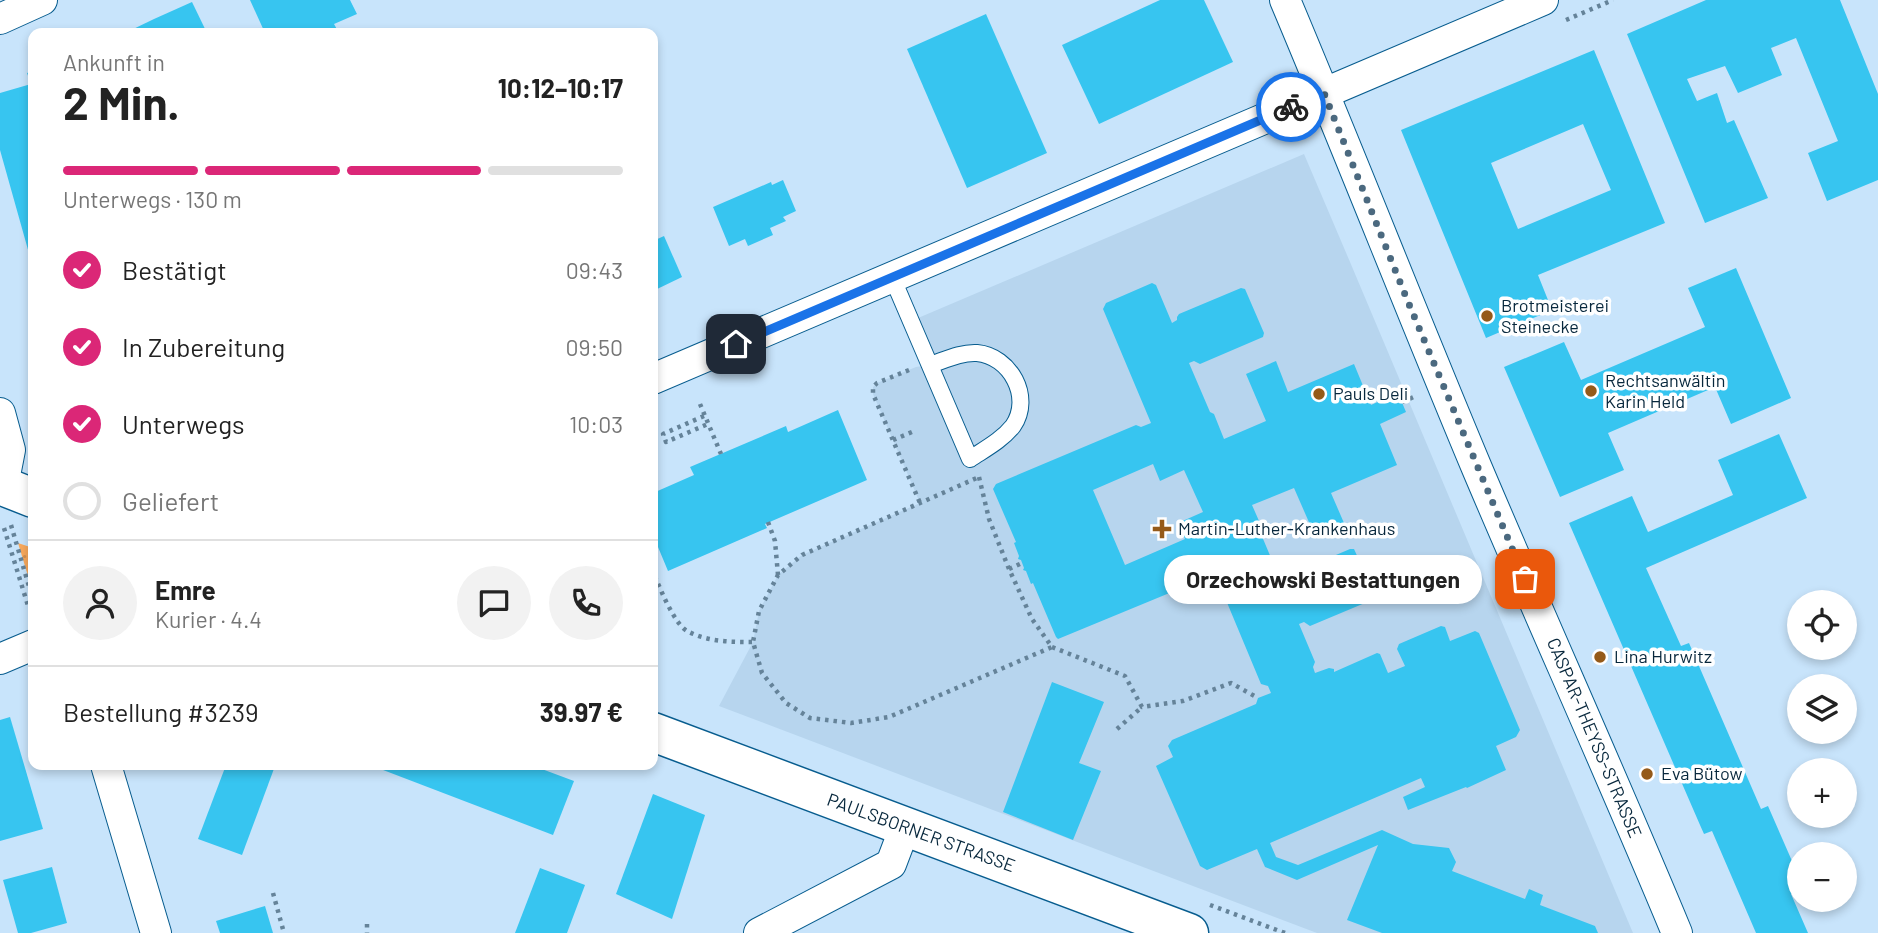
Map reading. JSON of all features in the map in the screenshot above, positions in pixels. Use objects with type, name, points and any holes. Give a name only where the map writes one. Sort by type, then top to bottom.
[{"type":"street","points":[[0,19],[42,0]]},
{"type":"street","name":"CASPAR-THEYSS-STRASSE","points":[[1285,0],[1475,463],[1677,933]]},
{"type":"street","points":[[658,377],[1543,0]]},
{"type":"street","points":[[0,413],[10,450],[12,498]]},
{"type":"street","points":[[0,659],[28,647]]},
{"type":"street","name":"PAULSBORNER STRASSE","points":[[658,734],[1189,933]]},
{"type":"street","points":[[107,770],[156,933]]},
{"type":"street","points":[[758,933],[891,864],[905,827]]},
{"type":"lane","points":[[892,277],[930,365],[950,426],[970,459],[997,441],[1014,425],[1020,397],[1017,383],[1007,367],[994,357],[967,354],[930,365]]},
{"type":"path","points":[[920,503],[873,394],[873,387],[916,367],[930,365]]},
{"type":"path","points":[[1402,402],[1416,396]]},
{"type":"path","points":[[700,404],[721,454]]},
{"type":"path","points":[[704,416],[663,434],[667,442],[708,424]]},
{"type":"path","points":[[893,440],[912,432]]},
{"type":"path","points":[[1052,647],[889,717],[850,723],[810,718],[786,703],[762,673],[753,642],[759,611],[778,575],[802,555],[979,477],[989,519],[1032,619],[1052,647],[1125,676],[1142,707]]},
{"type":"path","points":[[12,498],[28,576]]},
{"type":"path","points":[[768,522],[775,541],[778,575]]},
{"type":"path","points":[[4,528],[28,606]]},
{"type":"path","points":[[1009,569],[1022,563]]},
{"type":"path","points":[[658,584],[668,607],[685,630],[719,642],[753,642]]},
{"type":"path","points":[[1117,729],[1142,707],[1182,701],[1231,683],[1258,698]]},
{"type":"path","points":[[273,893],[284,933]]},
{"type":"path","points":[[367,924],[367,933]]},
{"type":"shaded area","name":"Martin-Luther-Krankenhaus","points":[[1304,154],[1633,933],[1317,933],[719,706],[753,642],[759,611],[778,575],[802,555],[920,503],[873,394],[873,387],[877,383],[916,367],[930,365],[911,321]]},
{"type":"shaded area","points":[[18,543],[28,546],[28,576]]},
{"type":"building","points":[[250,0],[350,0],[357,14],[334,24],[336,28],[263,28]]},
{"type":"building","points":[[1160,0],[1204,0],[1233,62],[1099,124],[1062,45]]},
{"type":"building","points":[[1706,0],[1840,0],[1878,94],[1878,180],[1827,201],[1808,153],[1838,141],[1796,38],[1771,48],[1782,75],[1738,93],[1725,66],[1687,79],[1697,101],[1717,93],[1727,123],[1734,120],[1768,198],[1705,223],[1627,34]]},
{"type":"building","points":[[192,2],[205,28],[135,28]]},
{"type":"building","points":[[986,14],[1047,153],[967,188],[907,49]]},
{"type":"building","points":[[1594,50],[1665,223],[1538,275],[1552,310],[1486,338],[1401,130]],"holes":[[[1583,124],[1611,190],[1518,229],[1491,163]]]},
{"type":"building","points":[[28,85],[28,250],[0,150],[0,93]]},
{"type":"building","points":[[783,180],[796,211],[783,217],[786,221],[770,228],[773,235],[748,246],[745,239],[729,246],[713,207],[771,182],[772,185]]},
{"type":"building","points":[[664,236],[682,277],[658,289],[658,239]]},
{"type":"building","points":[[1736,268],[1791,398],[1731,424],[1715,387],[1608,433],[1624,470],[1560,497],[1504,367],[1564,342],[1581,380],[1705,327],[1688,288]]},
{"type":"building","points":[[1152,283],[1156,285],[1172,323],[1177,320],[1179,314],[1241,288],[1245,289],[1264,333],[1263,337],[1200,364],[1194,361],[1189,363],[1224,439],[1266,421],[1246,374],[1276,361],[1288,392],[1354,364],[1371,405],[1398,393],[1406,412],[1380,424],[1397,465],[1331,493],[1344,523],[1315,536],[1294,488],[1252,505],[1263,530],[1261,534],[1282,584],[1287,582],[1289,575],[1354,549],[1374,593],[1372,600],[1310,626],[1304,622],[1299,624],[1315,662],[1315,673],[1329,668],[1334,669],[1334,672],[1377,653],[1380,654],[1388,673],[1405,666],[1397,649],[1399,644],[1441,626],[1445,627],[1450,641],[1475,631],[1479,633],[1520,730],[1516,737],[1496,746],[1506,770],[1408,810],[1403,797],[1425,787],[1421,778],[1270,843],[1276,857],[1298,865],[1382,830],[1413,844],[1449,848],[1456,862],[1452,871],[1525,899],[1529,889],[1543,895],[1540,905],[1595,926],[1598,933],[1382,933],[1347,920],[1378,845],[1297,880],[1265,867],[1257,849],[1207,870],[1200,866],[1156,766],[1173,757],[1168,746],[1172,740],[1256,704],[1258,698],[1271,693],[1268,686],[1261,684],[1213,569],[1204,573],[1201,580],[1058,639],[1033,583],[1031,584],[1021,560],[1018,559],[1014,543],[1016,542],[993,489],[996,484],[1136,425],[1141,427],[1151,423],[1103,309],[1106,303]],"holes":[[[1153,464],[1160,481],[1184,470],[1203,512],[1178,523],[1185,539],[1125,565],[1093,490]]]},
{"type":"building","points":[[838,410],[867,480],[765,524],[767,528],[668,571],[658,547],[658,491],[694,475],[690,467],[786,426],[788,432]]},
{"type":"building","points":[[1779,434],[1807,498],[1646,568],[1681,646],[1689,643],[1761,809],[1768,806],[1787,850],[1787,912],[1799,912],[1808,933],[1756,933],[1712,831],[1704,834],[1569,523],[1632,496],[1648,532],[1733,495],[1718,460]]},
{"type":"building","points":[[1052,682],[1104,702],[1079,763],[1101,771],[1073,840],[1003,812]]},
{"type":"building","points":[[10,717],[43,829],[0,841],[0,720]]},
{"type":"building","points":[[224,770],[274,770],[242,855],[198,839]]},
{"type":"building","points":[[383,770],[544,770],[574,781],[553,835]]},
{"type":"building","points":[[653,794],[705,815],[672,919],[616,894]]},
{"type":"building","points":[[52,867],[67,923],[31,933],[18,933],[3,880]]},
{"type":"building","points":[[540,868],[585,885],[567,933],[515,933]]},
{"type":"building","points":[[265,906],[273,933],[220,933],[216,921]]},
{"type":"way so far","points":[[1291,107],[1324,93],[1406,297],[1525,579]]},
{"type":"place","name":"Brotmeisterei Steinecke","points":[[1487,316]]},
{"type":"place","name":"Rechtsanwältin Karin Held","points":[[1591,391]]},
{"type":"place","name":"Pauls Deli","points":[[1319,394]]},
{"type":"place","name":"Martin-Luther-Krankenhaus","points":[[1162,529]]},
{"type":"place","name":"Orzechowski Bestattungen","points":[[1525,579]]},
{"type":"place","name":"Lina Hurwitz","points":[[1600,657]]},
{"type":"place","name":"Eva Bütow","points":[[1647,774]]},
{"type":"route","points":[[736,344],[1291,107]]}]
